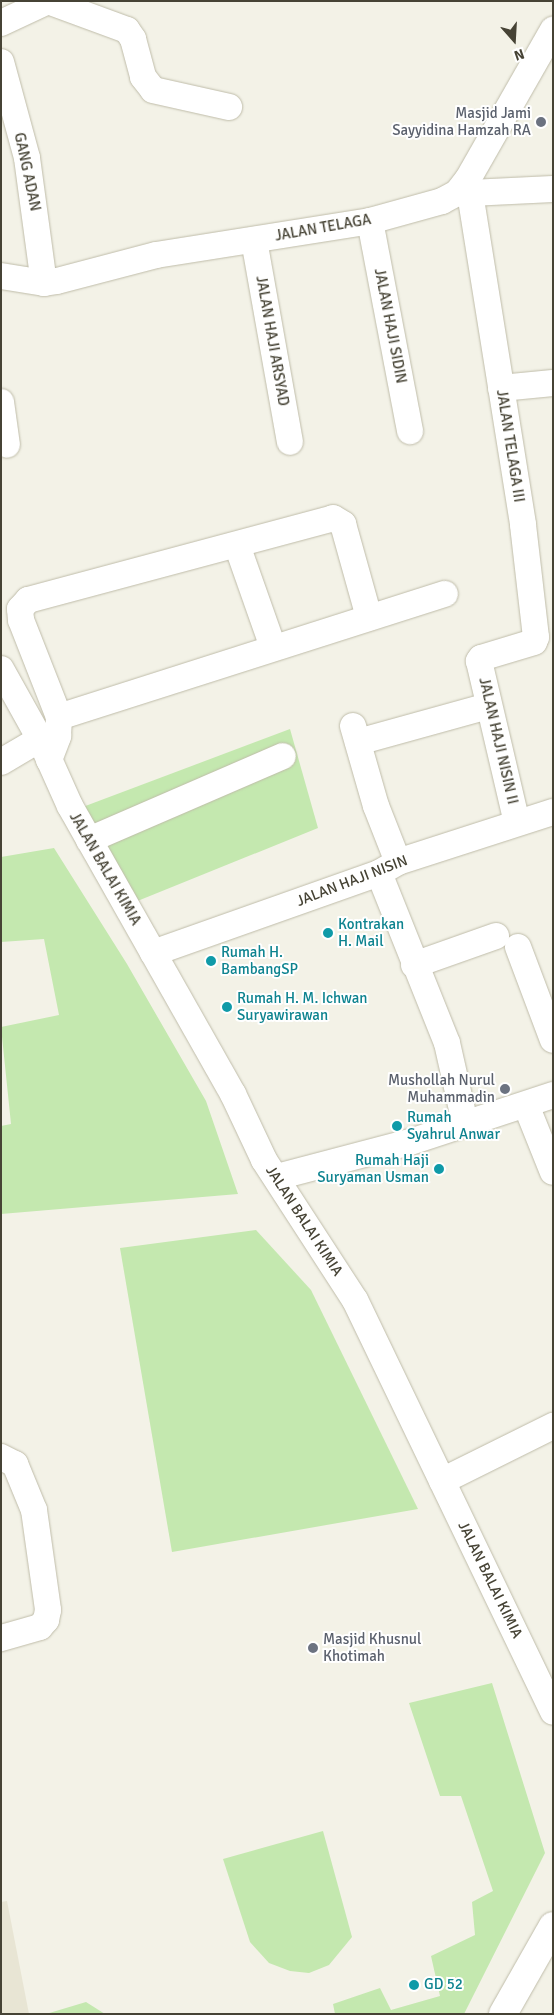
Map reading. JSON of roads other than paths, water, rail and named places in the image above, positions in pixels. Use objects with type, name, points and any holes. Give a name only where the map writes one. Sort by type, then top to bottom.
[{"type":"street","points":[[1,24],[48,1],[127,30],[133,39],[143,78],[153,90],[229,107]]},
{"type":"street","name":"JALAN TELAGA","points":[[1,276],[44,283],[156,255],[370,220],[442,201],[466,191],[553,30]]},
{"type":"street","name":"GANG ADAN","points":[[1,62],[27,158],[44,283]]},
{"type":"street","points":[[466,191],[553,189]]},
{"type":"street","name":"JALAN TELAGA III","points":[[466,191],[523,525],[536,637],[534,642],[479,660]]},
{"type":"street","name":"JALAN HAJI SIDIN","points":[[370,220],[410,431]]},
{"type":"street","name":"JALAN HAJI ARSYAD","points":[[254,240],[290,442]]},
{"type":"street","points":[[500,388],[553,383]]},
{"type":"street","points":[[1,402],[7,446]]},
{"type":"street","points":[[1,762],[44,749],[58,736],[59,717],[21,620],[20,609],[28,600],[336,518],[343,524],[369,617]]},
{"type":"street","points":[[238,545],[273,647]]},
{"type":"street","points":[[59,717],[273,647],[445,594]]},
{"type":"street","name":"JALAN HAJI NISIN II","points":[[479,660],[488,706],[517,823]]},
{"type":"street","name":"JALAN BALAI KIMIA","points":[[1,669],[44,749],[89,840],[276,1177],[355,1300],[553,1712]]},
{"type":"street","points":[[465,1123],[447,1043],[414,965],[388,868],[376,806],[355,734],[488,706]]},
{"type":"street","points":[[89,840],[283,756]]},
{"type":"street","name":"JALAN HAJI NISIN","points":[[153,953],[388,868],[553,812]]},
{"type":"street","points":[[414,965],[507,942],[553,1040]]},
{"type":"street","points":[[276,1177],[407,1143],[553,1095]]},
{"type":"street","points":[[526,1104],[553,1172]]},
{"type":"street","points":[[442,1481],[553,1426]]},
{"type":"street","points":[[1,1457],[15,1464],[34,1510],[48,1610],[46,1620],[40,1627],[1,1638]]},
{"type":"street","points":[[503,2014],[553,1926]]},
{"type":"place","name":"Masjid Jami Sayyidina Hamzah RA","points":[[541,122]]},
{"type":"place","name":"Kontrakan H. Mail","points":[[328,933]]},
{"type":"place","name":"Rumah H. BambangSP","points":[[211,961]]},
{"type":"place","name":"Rumah H. M. Ichwan Suryawirawan","points":[[227,1007]]},
{"type":"place","name":"Mushollah Nurul Muhammadin","points":[[505,1089]]},
{"type":"place","name":"Rumah Syahrul Anwar","points":[[397,1126]]},
{"type":"place","name":"Rumah Haji Suryaman Usman","points":[[439,1169]]},
{"type":"place","name":"Masjid Khusnul Khotimah","points":[[313,1648]]},
{"type":"place","name":"GD 52","points":[[414,1985]]}]
